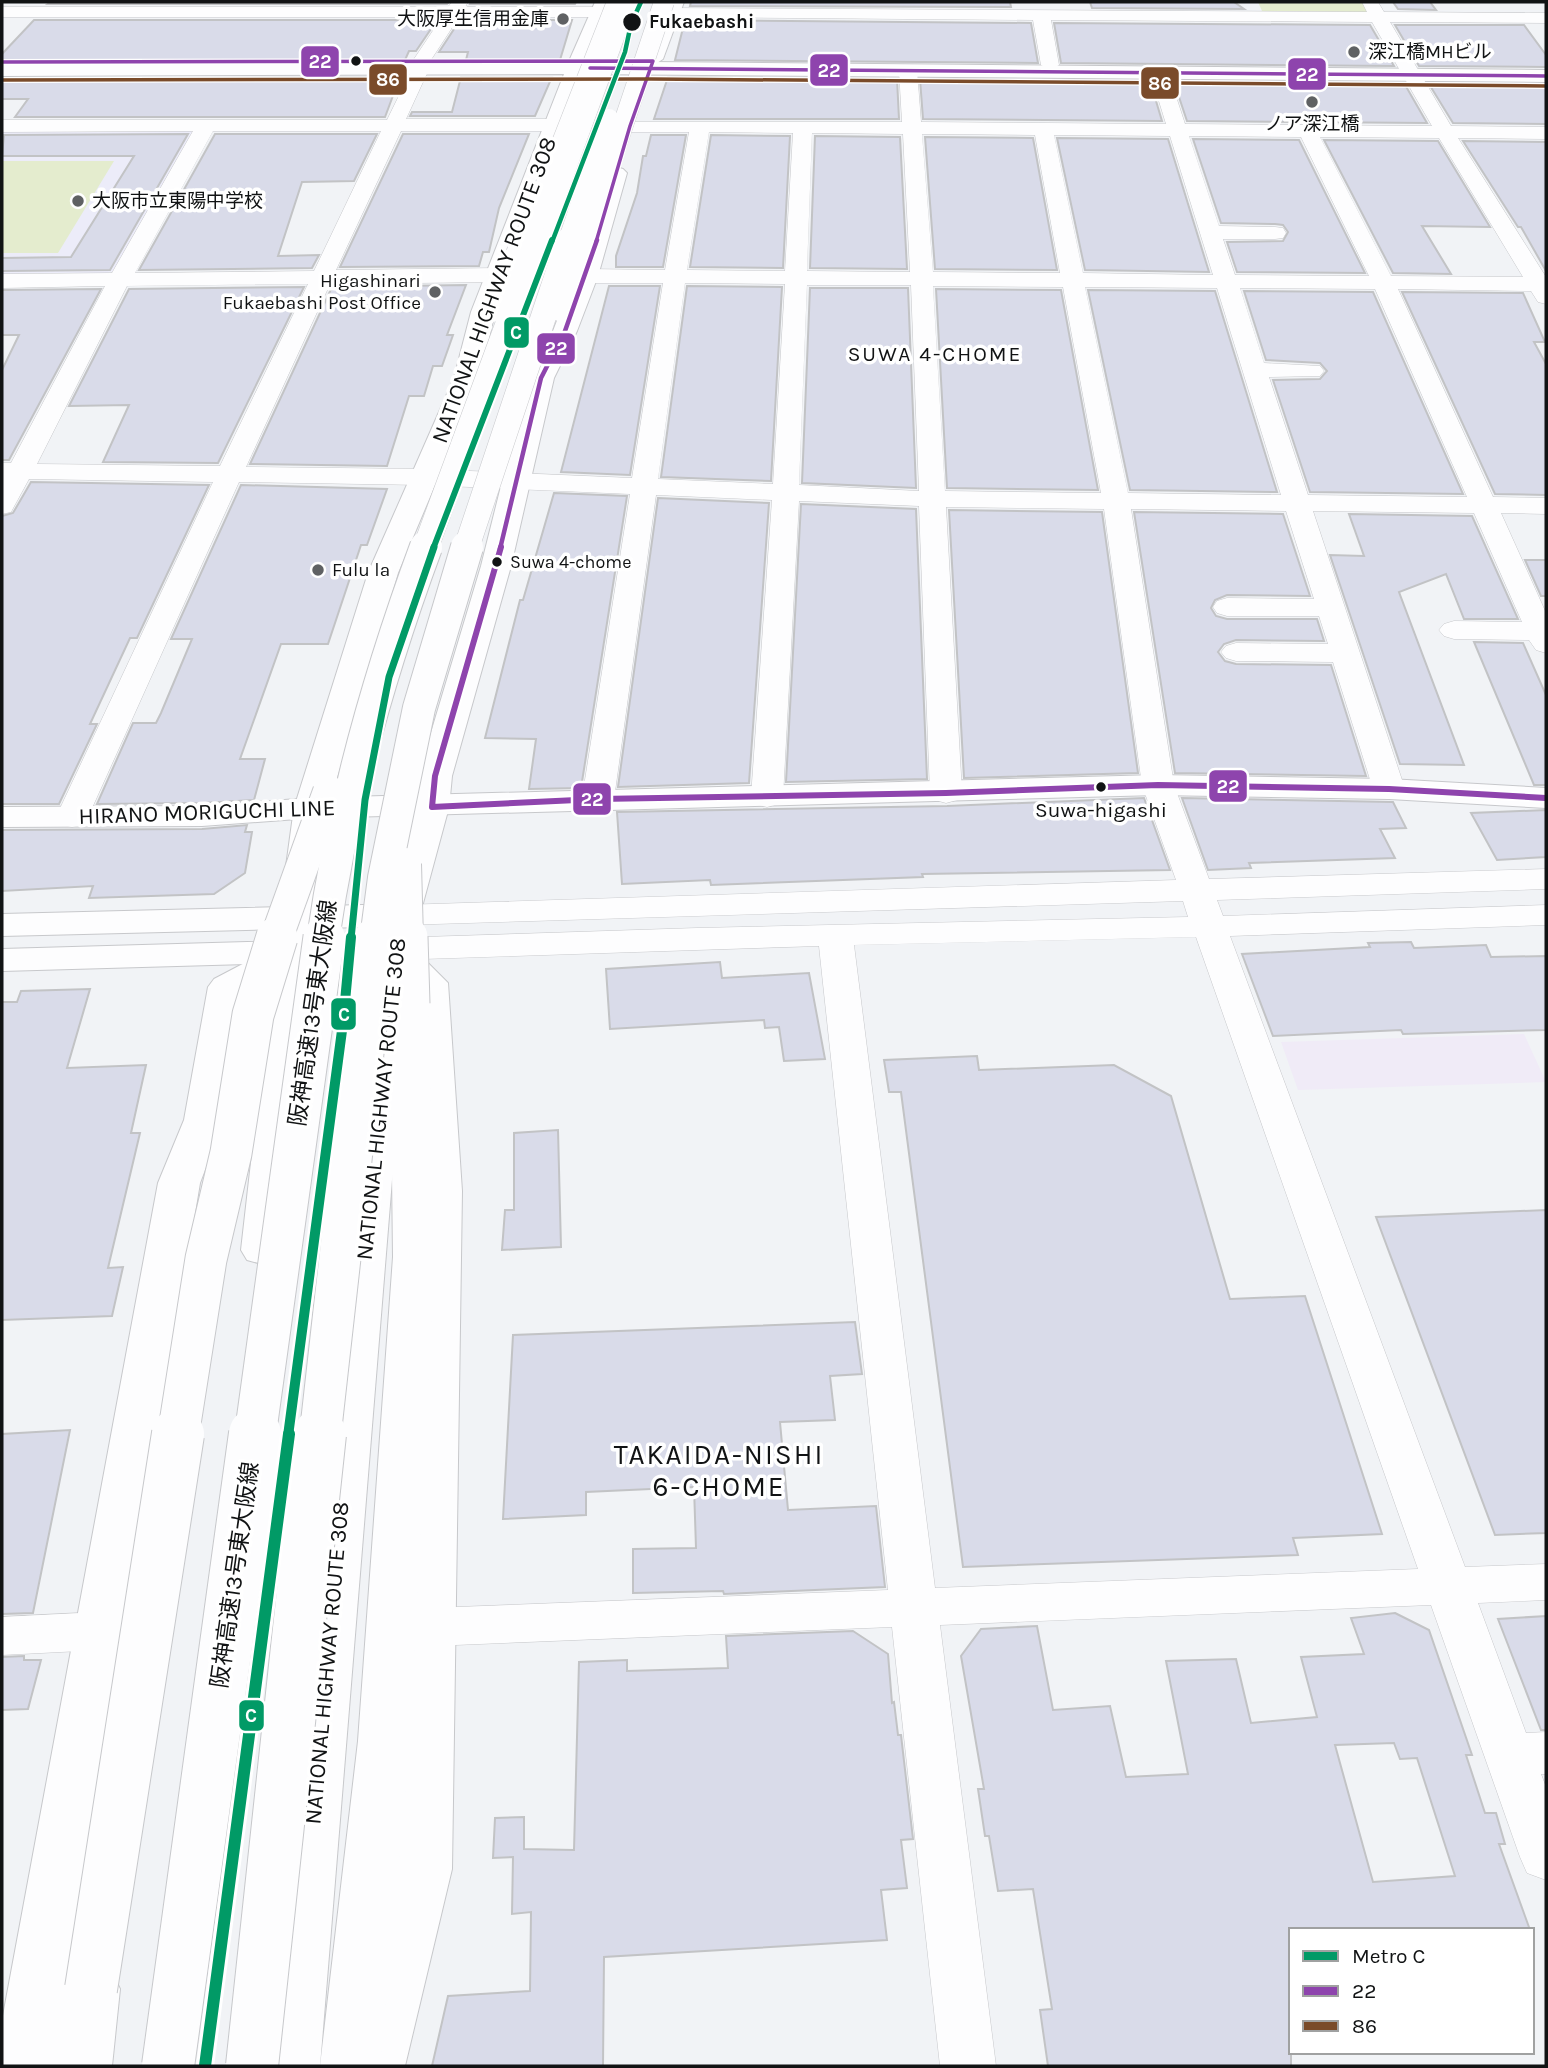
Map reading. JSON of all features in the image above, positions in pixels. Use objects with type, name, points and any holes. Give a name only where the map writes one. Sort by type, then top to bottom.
[{"type":"main road","name":"NATIONAL HIGHWAY ROUTE 308","points":[[144,2066],[261,1262],[311,808],[383,573],[467,378],[484,312],[577,65],[612,4]]},
{"type":"main road","points":[[498,309],[612,4]]},
{"type":"main road","name":"阪神高速13号東大阪線","points":[[168,2066],[333,870],[372,708],[395,631],[434,526],[612,4]]},
{"type":"main road","name":"NATIONAL HIGHWAY ROUTE 308","points":[[290,2066],[397,932],[432,807],[435,776],[518,483],[541,378],[565,331],[586,276],[630,125],[652,65],[665,4]]},
{"type":"main road","points":[[561,309],[665,4]]},
{"type":"main road","points":[[252,2066],[384,877],[419,708],[473,526],[622,79],[665,4]]},
{"type":"main road","points":[[907,54],[1050,65],[1546,76]]},
{"type":"main road","points":[[2,70],[652,65],[907,54],[1158,66]]},
{"type":"main road","points":[[2,62],[421,66]]},
{"type":"main road","points":[[1408,71],[1546,68]]},
{"type":"main road","points":[[82,2066],[205,1259],[232,1153],[253,1015],[263,976],[332,785],[381,631],[403,582],[434,526]]},
{"type":"main road","points":[[351,2066],[384,1741],[414,1258],[405,879],[410,773],[419,708]]},
{"type":"main road","name":"HIRANO MORIGUCHI LINE","points":[[2,817],[202,817],[311,808],[432,807],[598,799],[946,793],[1158,785],[1388,789],[1546,798]]},
{"type":"main road","points":[[2,926],[296,935]]},
{"type":"main road","points":[[2,960],[296,935],[397,932],[429,983],[441,1191],[424,1869],[375,2066]]},
{"type":"main road","points":[[23,2066],[179,1183],[204,1120],[227,987],[296,935]]},
{"type":"street","points":[[5,19],[25,7],[612,4]]},
{"type":"street","points":[[665,4],[1020,8],[1041,14],[1140,8],[1374,9],[1546,18]]},
{"type":"street","points":[[72,817],[421,66],[457,6]]},
{"type":"street","points":[[903,7],[922,280],[946,793]]},
{"type":"street","points":[[1140,8],[1149,37]]},
{"type":"street","points":[[1374,9],[1444,132],[1544,288]]},
{"type":"street","points":[[1041,14],[1050,65]]},
{"type":"street","points":[[1158,66],[1388,789]]},
{"type":"street","points":[[2,126],[554,125]]},
{"type":"street","points":[[630,125],[1546,133]]},
{"type":"street","points":[[2,506],[11,471],[206,126]]},
{"type":"street","points":[[598,799],[675,276],[700,126]]},
{"type":"street","points":[[767,797],[786,494],[803,127]]},
{"type":"street","points":[[1043,128],[1116,500],[1158,785],[1450,1588],[1528,1754],[1546,1857]]},
{"type":"street","points":[[1308,132],[1383,282],[1543,638],[1454,630]]},
{"type":"street","points":[[1211,232],[1275,233]]},
{"type":"street","points":[[2,281],[498,275]]},
{"type":"street","points":[[586,276],[1383,282],[1544,288]]},
{"type":"street","points":[[1255,370],[1312,371]]},
{"type":"street","points":[[11,471],[424,477],[931,499],[1546,506]]},
{"type":"street","points":[[1227,607],[1331,608]]},
{"type":"street","points":[[1236,652],[1345,653]]},
{"type":"street","points":[[397,932],[697,937],[835,936],[1546,879]]},
{"type":"street","points":[[397,932],[1202,908],[1546,915]]},
{"type":"street","points":[[835,936],[968,2066]]},
{"type":"street","points":[[431,1627],[1450,1588],[1546,1582]]},
{"type":"street","points":[[2,1636],[100,1632]]},
{"type":"shaded area","name":"大阪市立東陽中学校","points":[[185,129],[193,132],[116,270],[104,274],[2,275],[2,130]]},
{"type":"shaded area","points":[[1524,1034],[1546,1082],[1298,1090],[1281,1042]]},
{"type":"green space","points":[[1258,2],[1363,2],[1368,12],[1271,13],[1262,11]]},
{"type":"green space","points":[[2,161],[114,161],[58,253],[2,253]]},
{"type":"building","points":[[51,2],[449,2],[48,4]]},
{"type":"building","points":[[471,2],[576,2],[470,4]]},
{"type":"building","points":[[691,2],[1010,2],[1011,7],[690,6]]},
{"type":"building","points":[[1090,2],[1234,2],[1244,9],[1092,8]]},
{"type":"building","points":[[1393,2],[1430,2],[1436,10],[1398,9]]},
{"type":"building","points":[[34,20],[437,20],[416,51],[409,51],[405,60],[2,61],[2,54]]},
{"type":"building","points":[[460,20],[572,20],[560,60],[466,60],[468,52],[439,52]]},
{"type":"building","points":[[685,20],[1031,23],[1038,63],[675,60]]},
{"type":"building","points":[[1054,23],[1370,25],[1394,66],[1061,63]]},
{"type":"building","points":[[1395,25],[1524,25],[1546,55],[1546,67],[1419,66]]},
{"type":"building","points":[[400,77],[385,117],[15,117],[28,99],[2,99],[2,79]]},
{"type":"building","points":[[461,77],[552,77],[535,116],[410,116],[412,112],[452,112]]},
{"type":"building","points":[[668,77],[897,79],[899,119],[654,119]]},
{"type":"building","points":[[920,79],[1150,81],[1162,121],[923,119]]},
{"type":"building","points":[[1174,82],[1404,83],[1427,123],[1187,121]]},
{"type":"building","points":[[1429,84],[1546,85],[1546,124],[1453,123]]},
{"type":"building","points":[[188,134],[110,270],[2,271],[2,258],[71,257],[134,156],[2,156],[4,135]]},
{"type":"building","points":[[215,134],[377,134],[354,181],[302,182],[278,256],[319,255],[312,268],[139,270]]},
{"type":"building","points":[[403,134],[529,134],[499,208],[489,252],[483,252],[479,266],[340,267]]},
{"type":"building","points":[[651,135],[686,135],[663,267],[616,267],[616,256],[637,193],[643,156],[646,156]]},
{"type":"building","points":[[711,135],[790,136],[783,268],[690,267]]},
{"type":"building","points":[[815,136],[900,137],[907,269],[810,268]]},
{"type":"building","points":[[925,137],[1033,138],[1057,270],[935,269]]},
{"type":"building","points":[[1057,138],[1168,139],[1209,272],[1085,270]]},
{"type":"building","points":[[1193,139],[1299,140],[1365,273],[1237,272],[1227,242],[1283,241],[1288,232],[1283,225],[1221,223]]},
{"type":"building","points":[[1324,140],[1438,141],[1490,227],[1422,226],[1451,274],[1393,273]]},
{"type":"building","points":[[1463,141],[1546,142],[1546,271],[1521,227],[1518,227]]},
{"type":"building","points":[[466,285],[447,335],[453,335],[442,366],[433,366],[424,396],[409,396],[387,466],[250,464],[332,287]]},
{"type":"building","points":[[609,286],[660,286],[630,475],[561,472]]},
{"type":"building","points":[[687,286],[782,287],[771,481],[661,477]]},
{"type":"building","points":[[304,287],[218,463],[103,462],[129,405],[69,406],[129,289]]},
{"type":"building","points":[[810,288],[908,288],[916,488],[802,483]]},
{"type":"building","points":[[101,289],[9,460],[2,460],[2,370],[19,335],[2,335],[2,290]]},
{"type":"building","points":[[936,289],[1061,290],[1098,490],[947,488]]},
{"type":"building","points":[[1088,290],[1215,291],[1277,492],[1130,490]]},
{"type":"building","points":[[1244,291],[1373,292],[1463,494],[1310,492],[1273,380],[1320,379],[1327,371],[1320,363],[1266,360]]},
{"type":"building","points":[[1402,292],[1523,293],[1545,342],[1534,342],[1546,364],[1546,495],[1495,494]]},
{"type":"building","points":[[31,482],[209,485],[137,638],[130,638],[90,724],[97,724],[59,804],[2,804],[2,516],[13,513]]},
{"type":"building","points":[[241,485],[387,489],[367,545],[361,545],[328,644],[281,644],[240,759],[265,759],[254,800],[97,804],[133,723],[156,723],[161,713],[192,639],[171,639]]},
{"type":"building","points":[[554,493],[627,496],[581,788],[529,789],[536,739],[485,738],[520,600],[523,600]]},
{"type":"building","points":[[658,498],[769,503],[749,783],[618,787]]},
{"type":"building","points":[[801,504],[916,509],[927,779],[786,782]]},
{"type":"building","points":[[949,510],[1102,512],[1138,773],[964,778]]},
{"type":"building","points":[[1134,512],[1283,514],[1310,596],[1227,595],[1215,600],[1211,608],[1216,616],[1227,619],[1317,619],[1324,641],[1236,640],[1224,644],[1218,652],[1225,661],[1236,664],[1331,665],[1366,776],[1175,773]]},
{"type":"building","points":[[1349,514],[1472,516],[1518,619],[1464,619],[1446,574],[1399,592],[1464,765],[1400,764],[1330,555],[1364,556]]},
{"type":"building","points":[[1525,560],[1546,560],[1546,596],[1541,596]]},
{"type":"building","points":[[1474,642],[1523,643],[1546,695],[1546,785],[1534,785]]},
{"type":"building","points":[[1144,798],[1170,870],[922,874],[923,877],[711,885],[710,880],[622,884],[617,812],[947,806]]},
{"type":"building","points":[[1182,798],[1393,802],[1406,828],[1380,829],[1395,858],[1249,863],[1251,868],[1208,870]]},
{"type":"building","points":[[1546,810],[1546,857],[1497,860],[1471,813]]},
{"type":"building","points":[[247,825],[245,832],[252,832],[245,873],[214,894],[89,898],[93,886],[2,891],[2,830],[202,829]]},
{"type":"building","points":[[1411,942],[1414,948],[1486,945],[1491,957],[1546,956],[1546,1030],[1403,1034],[1401,1030],[1273,1036],[1242,954],[1370,947],[1368,943]]},
{"type":"building","points":[[720,962],[722,978],[809,973],[825,1059],[784,1061],[779,1027],[765,1028],[764,1020],[610,1029],[606,969]]},
{"type":"building","points":[[90,989],[67,1068],[146,1065],[131,1133],[140,1133],[108,1268],[123,1267],[112,1316],[2,1320],[2,1002],[17,1002],[21,991]]},
{"type":"building","points":[[977,1056],[979,1070],[1114,1065],[1171,1096],[1230,1299],[1305,1296],[1382,1534],[1293,1538],[1298,1555],[963,1567],[901,1092],[889,1092],[884,1060]]},
{"type":"building","points":[[558,1130],[561,1247],[502,1250],[505,1210],[514,1210],[514,1133]]},
{"type":"building","points":[[1546,1210],[1546,1533],[1495,1535],[1376,1217]]},
{"type":"building","points":[[855,1322],[862,1374],[830,1376],[835,1420],[780,1422],[788,1510],[876,1506],[885,1587],[724,1594],[723,1591],[633,1593],[633,1549],[696,1548],[694,1487],[586,1492],[586,1515],[503,1519],[513,1335]]},
{"type":"building","points":[[70,1430],[33,1613],[2,1614],[2,1434]]},
{"type":"building","points":[[1395,1613],[1429,1630],[1472,1755],[1466,1755],[1485,1813],[1496,1813],[1505,1844],[1499,1844],[1529,1928],[1289,1928],[1291,2066],[1048,2066],[1040,2010],[1052,2009],[1033,1889],[998,1891],[989,1836],[985,1836],[978,1789],[984,1789],[961,1656],[981,1629],[1037,1626],[1053,1710],[1110,1706],[1126,1777],[1188,1774],[1166,1661],[1236,1659],[1251,1723],[1317,1717],[1301,1657],[1364,1654],[1351,1618]],"holes":[[[1394,1743],[1400,1759],[1417,1758],[1455,1876],[1373,1882],[1335,1745]]]},
{"type":"building","points":[[1546,1616],[1546,1730],[1541,1730],[1498,1619]]},
{"type":"building","points":[[853,1631],[888,1654],[892,1703],[894,1702],[898,1735],[901,1735],[913,1839],[901,1840],[907,1888],[881,1890],[887,1940],[604,1957],[603,2066],[432,2066],[448,1996],[530,1991],[531,1912],[512,1914],[513,1857],[493,1858],[495,1818],[524,1817],[524,1849],[574,1850],[579,1662],[627,1660],[627,1671],[728,1668],[726,1636]]},
{"type":"building","points":[[24,1656],[24,1660],[41,1660],[28,1709],[2,1710],[2,1657]]},
{"type":"metro line","name":"C","points":[[205,2066],[343,1023],[365,800],[389,677],[425,569],[625,52],[631,24],[641,2]]},
{"type":"transit line","name":"22","points":[[2,62],[653,61],[630,126],[586,276],[565,331],[541,378],[496,566],[435,776],[432,807],[598,799],[946,793],[1158,785],[1389,789],[1546,798]]},
{"type":"transit line","name":"22","points":[[590,68],[1546,76]]},
{"type":"transit line","name":"86","points":[[2,80],[651,79],[1546,86]]},
{"type":"place","name":"大阪厚生信用金庫","points":[[563,19]]},
{"type":"place","name":"Fukaebashi","points":[[632,22]]},
{"type":"place","name":"深江橋MHビル","points":[[1354,52]]},
{"type":"place","name":"ノア深江橋","points":[[1312,102]]},
{"type":"place","name":"大阪市立東陽中学校","points":[[78,201]]},
{"type":"place","name":"Higashinari Fukaebashi Post Office","points":[[435,292]]},
{"type":"place","name":"Suwa 4-chome","points":[[497,562]]},
{"type":"place","name":"Fulu la","points":[[318,570]]},
{"type":"place","name":"Suwa-higashi","points":[[1101,787]]},
{"type":"district","name":"SUWA 4-CHOME","points":[[935,354]]},
{"type":"district","name":"TAKAIDA-NISHI 6-CHOME","points":[[719,1470]]}]
